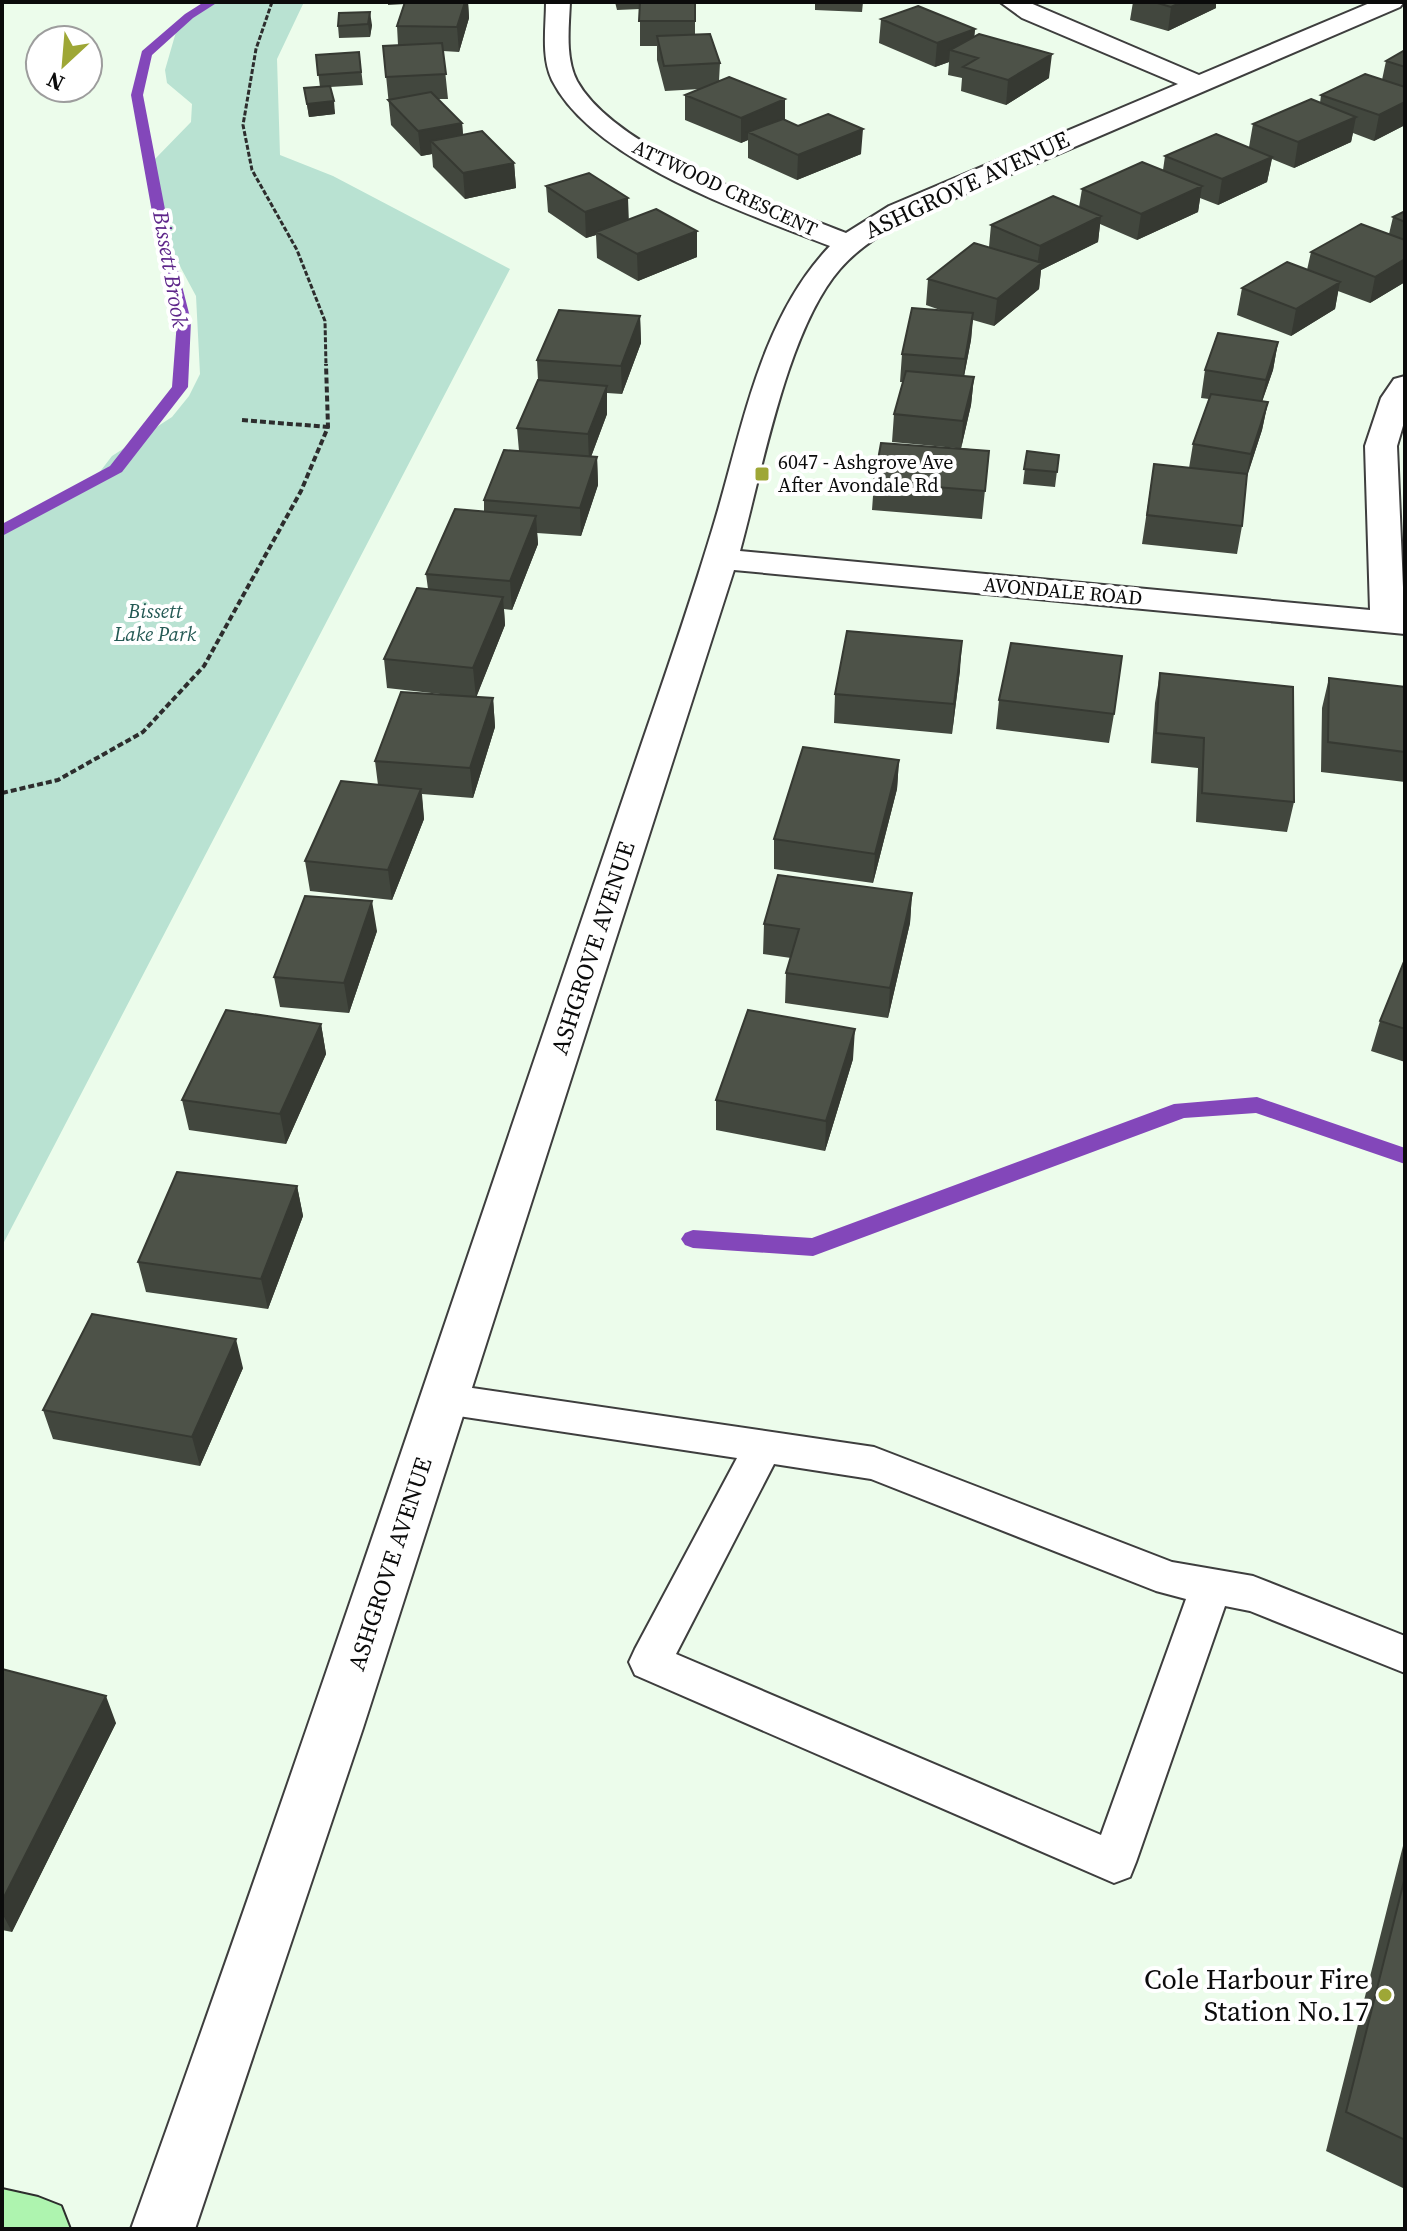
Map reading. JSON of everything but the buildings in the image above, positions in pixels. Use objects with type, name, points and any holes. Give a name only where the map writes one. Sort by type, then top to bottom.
[{"type":"main road","points":[[2,2221],[38,2229]]},
{"type":"street","name":"ATTWOOD CRESCENT","points":[[558,2],[558,57],[564,80],[589,115],[633,147],[679,170],[846,243]]},
{"type":"street","points":[[1012,2],[1030,13],[1196,83]]},
{"type":"street","name":"ASHGROVE AVENUE","points":[[163,2229],[238,2019],[445,1399],[720,559],[784,346],[812,289],[846,243],[921,201],[1392,2]]},
{"type":"street","points":[[1396,623],[1381,446],[1396,398],[1405,385]]},
{"type":"street","name":"AVONDALE ROAD","points":[[720,559],[1396,623]]},
{"type":"lane","points":[[445,1399],[874,1463],[1170,1579],[1253,1594],[1405,1655]]},
{"type":"lane","points":[[763,1447],[650,1662],[1114,1862],[1211,1587]]},
{"type":"path","points":[[2,793],[58,780],[143,732],[204,666],[301,491],[328,427],[325,321],[297,250],[252,170],[243,125],[256,49],[272,2]]},
{"type":"path","points":[[242,420],[328,427]]},
{"type":"green space","name":"Bissett Lake Park","points":[[206,2],[304,2],[277,59],[280,155],[333,176],[510,269],[2,1246],[2,531],[89,486],[112,456],[172,417],[189,396],[200,374],[196,296],[168,244],[167,218],[152,171],[155,159],[191,122],[192,104],[167,83],[165,70],[178,25]]},
{"type":"waterway","name":"Bissett Brook","points":[[2,531],[116,469],[180,387],[184,321],[166,251],[137,95],[146,54],[189,16],[212,2]]},
{"type":"waterway","points":[[693,1239],[813,1247],[1182,1110],[1257,1105],[1405,1156]]},
{"type":"place","name":"6047 - Ashgrove Ave After Avondale Rd","points":[[762,474]]},
{"type":"place","name":"Cole Harbour Fire Station No.17","points":[[1385,1995]]}]
